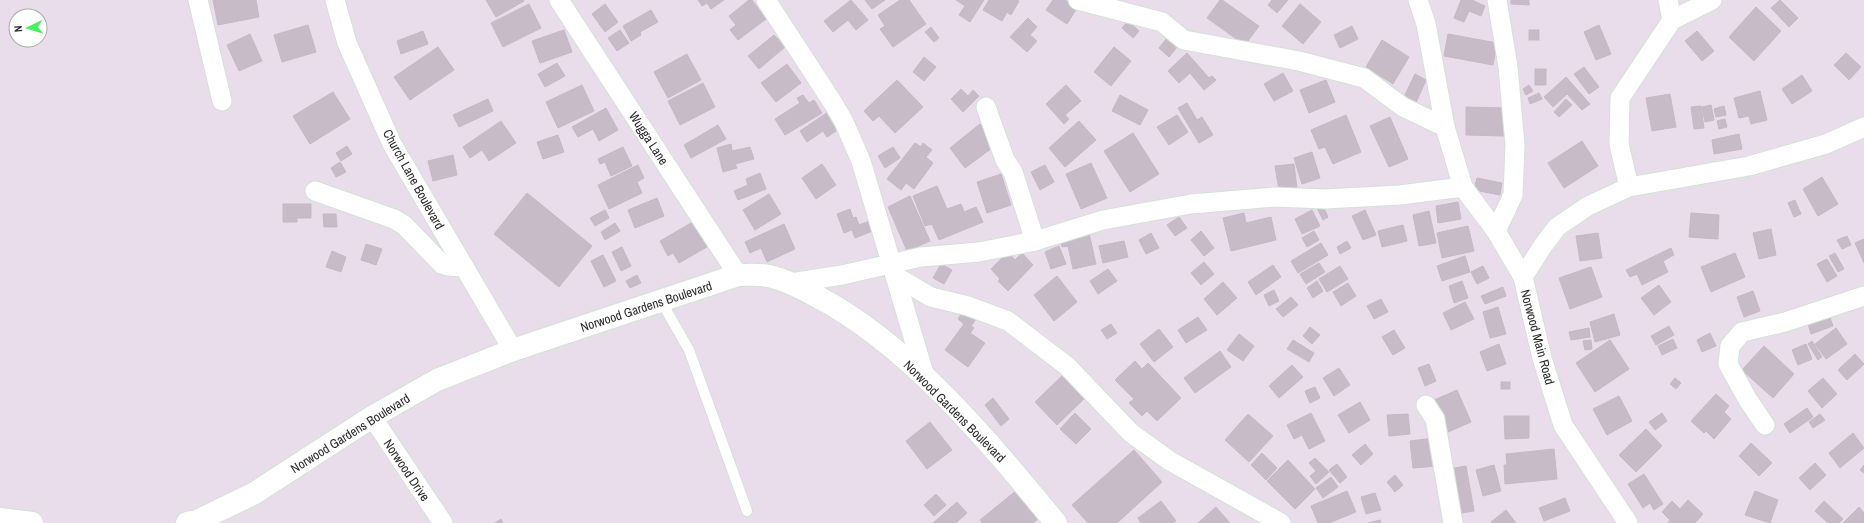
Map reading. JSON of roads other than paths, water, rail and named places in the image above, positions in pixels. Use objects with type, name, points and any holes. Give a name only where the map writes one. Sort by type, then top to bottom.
[{"type":"street","points":[[198,0],[222,101]]},
{"type":"street","name":"Church Lane Boulevard","points":[[335,0],[347,43],[392,144],[513,350]]},
{"type":"street","name":"Wugga Lane","points":[[559,0],[738,275]]},
{"type":"street","points":[[766,0],[844,122],[861,161],[925,377]]},
{"type":"street","points":[[1078,0],[1162,22],[1184,40],[1299,61],[1364,78],[1403,106],[1445,127]]},
{"type":"street","points":[[1418,0],[1426,24],[1445,127],[1463,187],[1496,231],[1522,277]]},
{"type":"street","points":[[1496,231],[1513,195],[1514,145],[1508,67],[1497,0]]},
{"type":"street","points":[[1668,0],[1672,20]]},
{"type":"street","points":[[1629,187],[1619,144],[1620,98],[1672,20],[1712,0]]},
{"type":"street","points":[[986,107],[1005,160],[1013,172],[1035,241]]},
{"type":"street","name":"Norwood Main Road","points":[[1628,523],[1563,425],[1542,358],[1522,277],[1542,247],[1558,227],[1588,206],[1629,187],[1749,166],[1826,144],[1864,127]]},
{"type":"street","points":[[791,283],[893,270],[921,257],[979,252],[1035,241],[1104,220],[1191,204],[1274,197],[1325,199],[1400,195],[1463,187]]},
{"type":"street","points":[[315,191],[394,219],[404,225],[442,264],[464,267]]},
{"type":"street","points":[[893,270],[931,298],[968,306],[1008,321],[1067,366],[1132,433],[1170,461],[1281,523]]},
{"type":"street","name":"Norwood Gardens Boulevard","points":[[187,523],[197,521],[253,494],[372,417],[437,380],[513,350],[738,275],[768,276],[791,283],[838,308],[878,336],[925,377],[1001,456],[1056,523]]},
{"type":"street","points":[[1765,425],[1748,400],[1728,364],[1730,346],[1742,332],[1785,322],[1864,296]]},
{"type":"street","points":[[1426,405],[1435,419],[1453,523]]},
{"type":"street","name":"Norwood Drive","points":[[372,417],[443,523]]},
{"type":"street","points":[[0,519],[32,523]]},
{"type":"lane","points":[[661,301],[689,350],[747,511]]}]
